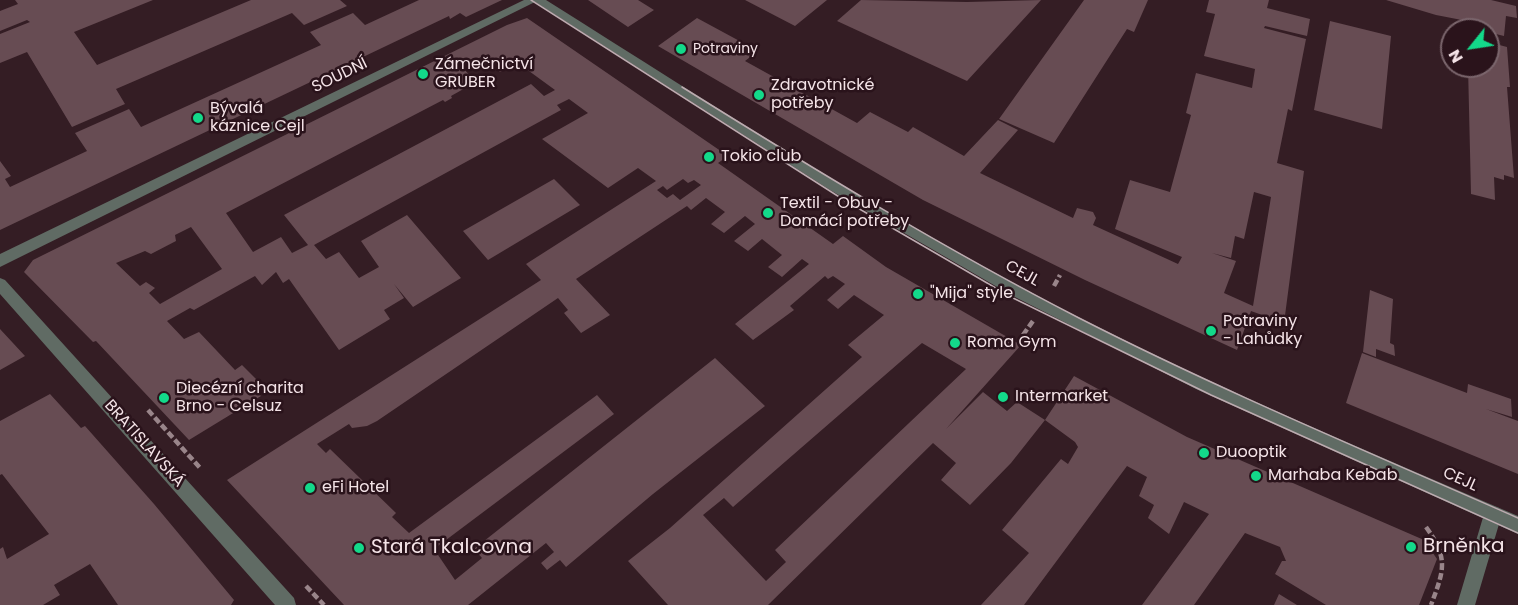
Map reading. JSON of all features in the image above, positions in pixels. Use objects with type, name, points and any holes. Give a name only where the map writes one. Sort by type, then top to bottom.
[{"type":"street","name":"SOUDNÍ","points":[[0,261],[533,0]]},
{"type":"street","name":"CEJL","points":[[538,0],[850,197],[1017,292],[1213,390],[1518,525]]},
{"type":"street","name":"BRATISLAVSKÁ","points":[[0,284],[287,605]]},
{"type":"street","points":[[1466,605],[1493,514]]},
{"type":"path","points":[[141,402],[203,471]]},
{"type":"path","points":[[1425,527],[1443,548],[1444,567],[1431,605]]},
{"type":"path","points":[[301,580],[324,605]]},
{"type":"building","name":"Bývalá káznice Cejl","points":[[15,0],[153,0],[74,32],[97,65],[251,0],[340,0],[347,6],[304,25],[292,13],[116,89],[125,104],[72,127],[27,52],[0,63],[0,34],[30,22],[27,20],[0,31],[0,11],[18,4]]},
{"type":"building","name":"Bývalá káznice Cejl","points":[[419,0],[502,0],[466,17],[460,13],[450,19],[449,16],[0,230],[0,161],[11,176],[5,179],[10,187],[87,151],[75,133],[129,109],[141,127],[321,45],[310,32],[353,13],[365,25]]},
{"type":"building","points":[[588,0],[638,0],[654,10],[628,27]]},
{"type":"building","points":[[745,0],[827,0],[795,26]]},
{"type":"building","points":[[861,0],[967,2],[1041,0],[967,81],[837,21]]},
{"type":"building","points":[[1084,0],[1148,0],[1134,32],[1127,29],[1054,143],[999,119]]},
{"type":"building","points":[[1209,0],[1269,0],[1267,8],[1310,19],[1307,36],[1265,26],[1264,28],[1306,39],[1292,111],[1288,109],[1277,163],[1304,171],[1284,323],[1251,311],[1237,350],[1085,280],[923,200],[658,46],[697,18],[758,51],[745,61],[857,123],[870,112],[908,132],[913,127],[964,156],[998,120],[1018,130],[980,173],[1073,218],[1077,208],[1093,212],[1096,218],[1093,225],[1178,264],[1182,257],[1115,229],[1130,180],[1170,192],[1191,115],[1186,113],[1196,73],[1252,88],[1255,69],[1204,56],[1215,14],[1206,12]],"holes":[[[1254,192],[1271,197],[1253,306],[1224,293],[1236,261],[1212,253],[1231,258],[1235,236],[1244,239]]]},
{"type":"building","points":[[1386,0],[1491,0],[1516,6],[1517,18],[1506,16],[1504,36],[1500,35],[1500,18],[1452,18]]},
{"type":"building","points":[[527,18],[728,156],[718,163],[833,244],[843,236],[886,267],[1021,345],[946,429],[983,392],[1007,411],[1017,402],[1045,420],[1011,463],[970,505],[941,480],[956,463],[933,443],[768,605],[668,605],[628,561],[670,528],[862,357],[848,345],[884,315],[854,295],[838,309],[827,300],[845,284],[833,276],[828,279],[825,276],[790,306],[794,310],[753,340],[735,324],[809,264],[802,259],[782,277],[768,267],[782,255],[762,239],[748,251],[734,241],[755,224],[745,216],[724,233],[711,224],[725,212],[706,198],[691,210],[687,206],[576,279],[610,315],[581,333],[564,313],[568,310],[558,298],[377,421],[367,426],[352,428],[349,424],[317,444],[326,453],[330,449],[396,513],[392,517],[409,533],[597,395],[614,414],[434,549],[455,580],[482,558],[474,549],[715,358],[765,406],[653,494],[566,567],[560,560],[547,570],[541,563],[554,552],[546,543],[468,605],[344,605],[227,480],[541,280],[526,264],[656,181],[638,168],[608,188],[542,139],[588,113],[569,99],[557,105],[561,110],[314,245],[326,259],[339,252],[359,278],[379,267],[361,241],[407,215],[461,278],[413,307],[394,284],[404,298],[384,310],[390,319],[339,350],[289,279],[283,283],[276,272],[262,285],[255,276],[194,310],[190,308],[167,321],[184,339],[199,332],[235,370],[242,365],[259,382],[252,387],[261,396],[189,440],[96,341],[93,342],[24,272],[33,260],[507,25]],"holes":[[[481,57],[500,72],[518,63],[555,90],[544,96],[531,84],[284,215],[308,245],[292,253],[281,237],[253,252],[226,213],[443,100],[445,102],[452,98],[451,96],[476,82],[462,67]],[[683,179],[688,183],[694,180],[701,185],[680,200],[673,194],[667,198],[657,190],[663,186],[667,190]],[[191,227],[222,269],[160,304],[149,293],[155,288],[146,282],[140,286],[116,263],[145,251],[151,254],[176,241],[175,235]],[[922,343],[966,369],[775,550],[786,562],[766,581],[703,515],[724,498],[733,507]]]},
{"type":"building","points":[[1330,21],[1391,36],[1382,129],[1314,110]]},
{"type":"building","points":[[1500,45],[1507,47],[1510,87],[1507,87],[1514,178],[1504,175],[1504,180],[1494,177],[1495,200],[1471,194],[1468,78],[1500,78]]},
{"type":"building","points":[[554,179],[580,205],[488,260],[463,231]]},
{"type":"building","points":[[1370,290],[1393,299],[1390,343],[1394,345],[1395,356],[1376,349],[1376,357],[1363,352]]},
{"type":"building","points":[[0,329],[25,356],[0,370]]},
{"type":"building","points":[[1362,353],[1467,393],[1468,384],[1511,399],[1512,417],[1486,409],[1518,421],[1518,474],[1346,403]]},
{"type":"building","points":[[1074,376],[1187,437],[1424,540],[1437,559],[1419,605],[1326,605],[1275,574],[1282,561],[1286,561],[1280,547],[1245,533],[1194,605],[1142,605],[1209,514],[1184,502],[1169,534],[1148,518],[1154,505],[1139,496],[1147,477],[1127,466],[1024,605],[981,605],[1029,553],[1002,530],[1061,459],[1068,464],[1078,447],[1075,442],[1045,420]]},
{"type":"building","points":[[50,394],[81,428],[85,426],[154,504],[234,600],[231,605],[118,605],[90,564],[54,585],[60,595],[43,605],[0,605],[0,549],[3,547],[7,559],[49,534],[2,474],[0,475],[0,421]]},
{"type":"building","points":[[1279,594],[1297,605],[1274,605]]},
{"type":"tram line","points":[[531,0],[844,200],[1013,298],[1211,395],[1518,533]]},
{"type":"tram line","points":[[682,87],[878,207],[1079,318],[1242,396],[1518,518]]},
{"type":"place","name":"Potraviny","points":[[681,49]]},
{"type":"place","name":"Zámečnictví GRUBER","points":[[423,74]]},
{"type":"place","name":"Zdravotnické potřeby","points":[[759,95]]},
{"type":"place","name":"Bývalá káznice Cejl","points":[[198,118]]},
{"type":"place","name":"Tokio club","points":[[709,157]]},
{"type":"place","name":"Textil - Obuv - Domácí potřeby","points":[[768,213]]},
{"type":"place","name":"\"Mija\" style","points":[[918,294]]},
{"type":"place","name":"Potraviny - Lahůdky","points":[[1211,331]]},
{"type":"place","name":"Roma Gym","points":[[955,343]]},
{"type":"place","name":"Intermarket","points":[[1003,397]]},
{"type":"place","name":"Diecézní charita Brno - Celsuz","points":[[164,398]]},
{"type":"place","name":"Duooptik","points":[[1204,453]]},
{"type":"place","name":"Marhaba Kebab","points":[[1256,476]]},
{"type":"place","name":"eFi Hotel","points":[[310,488]]},
{"type":"place","name":"Brněnka","points":[[1411,547]]},
{"type":"place","name":"Stará Tkalcovna","points":[[359,548]]}]
